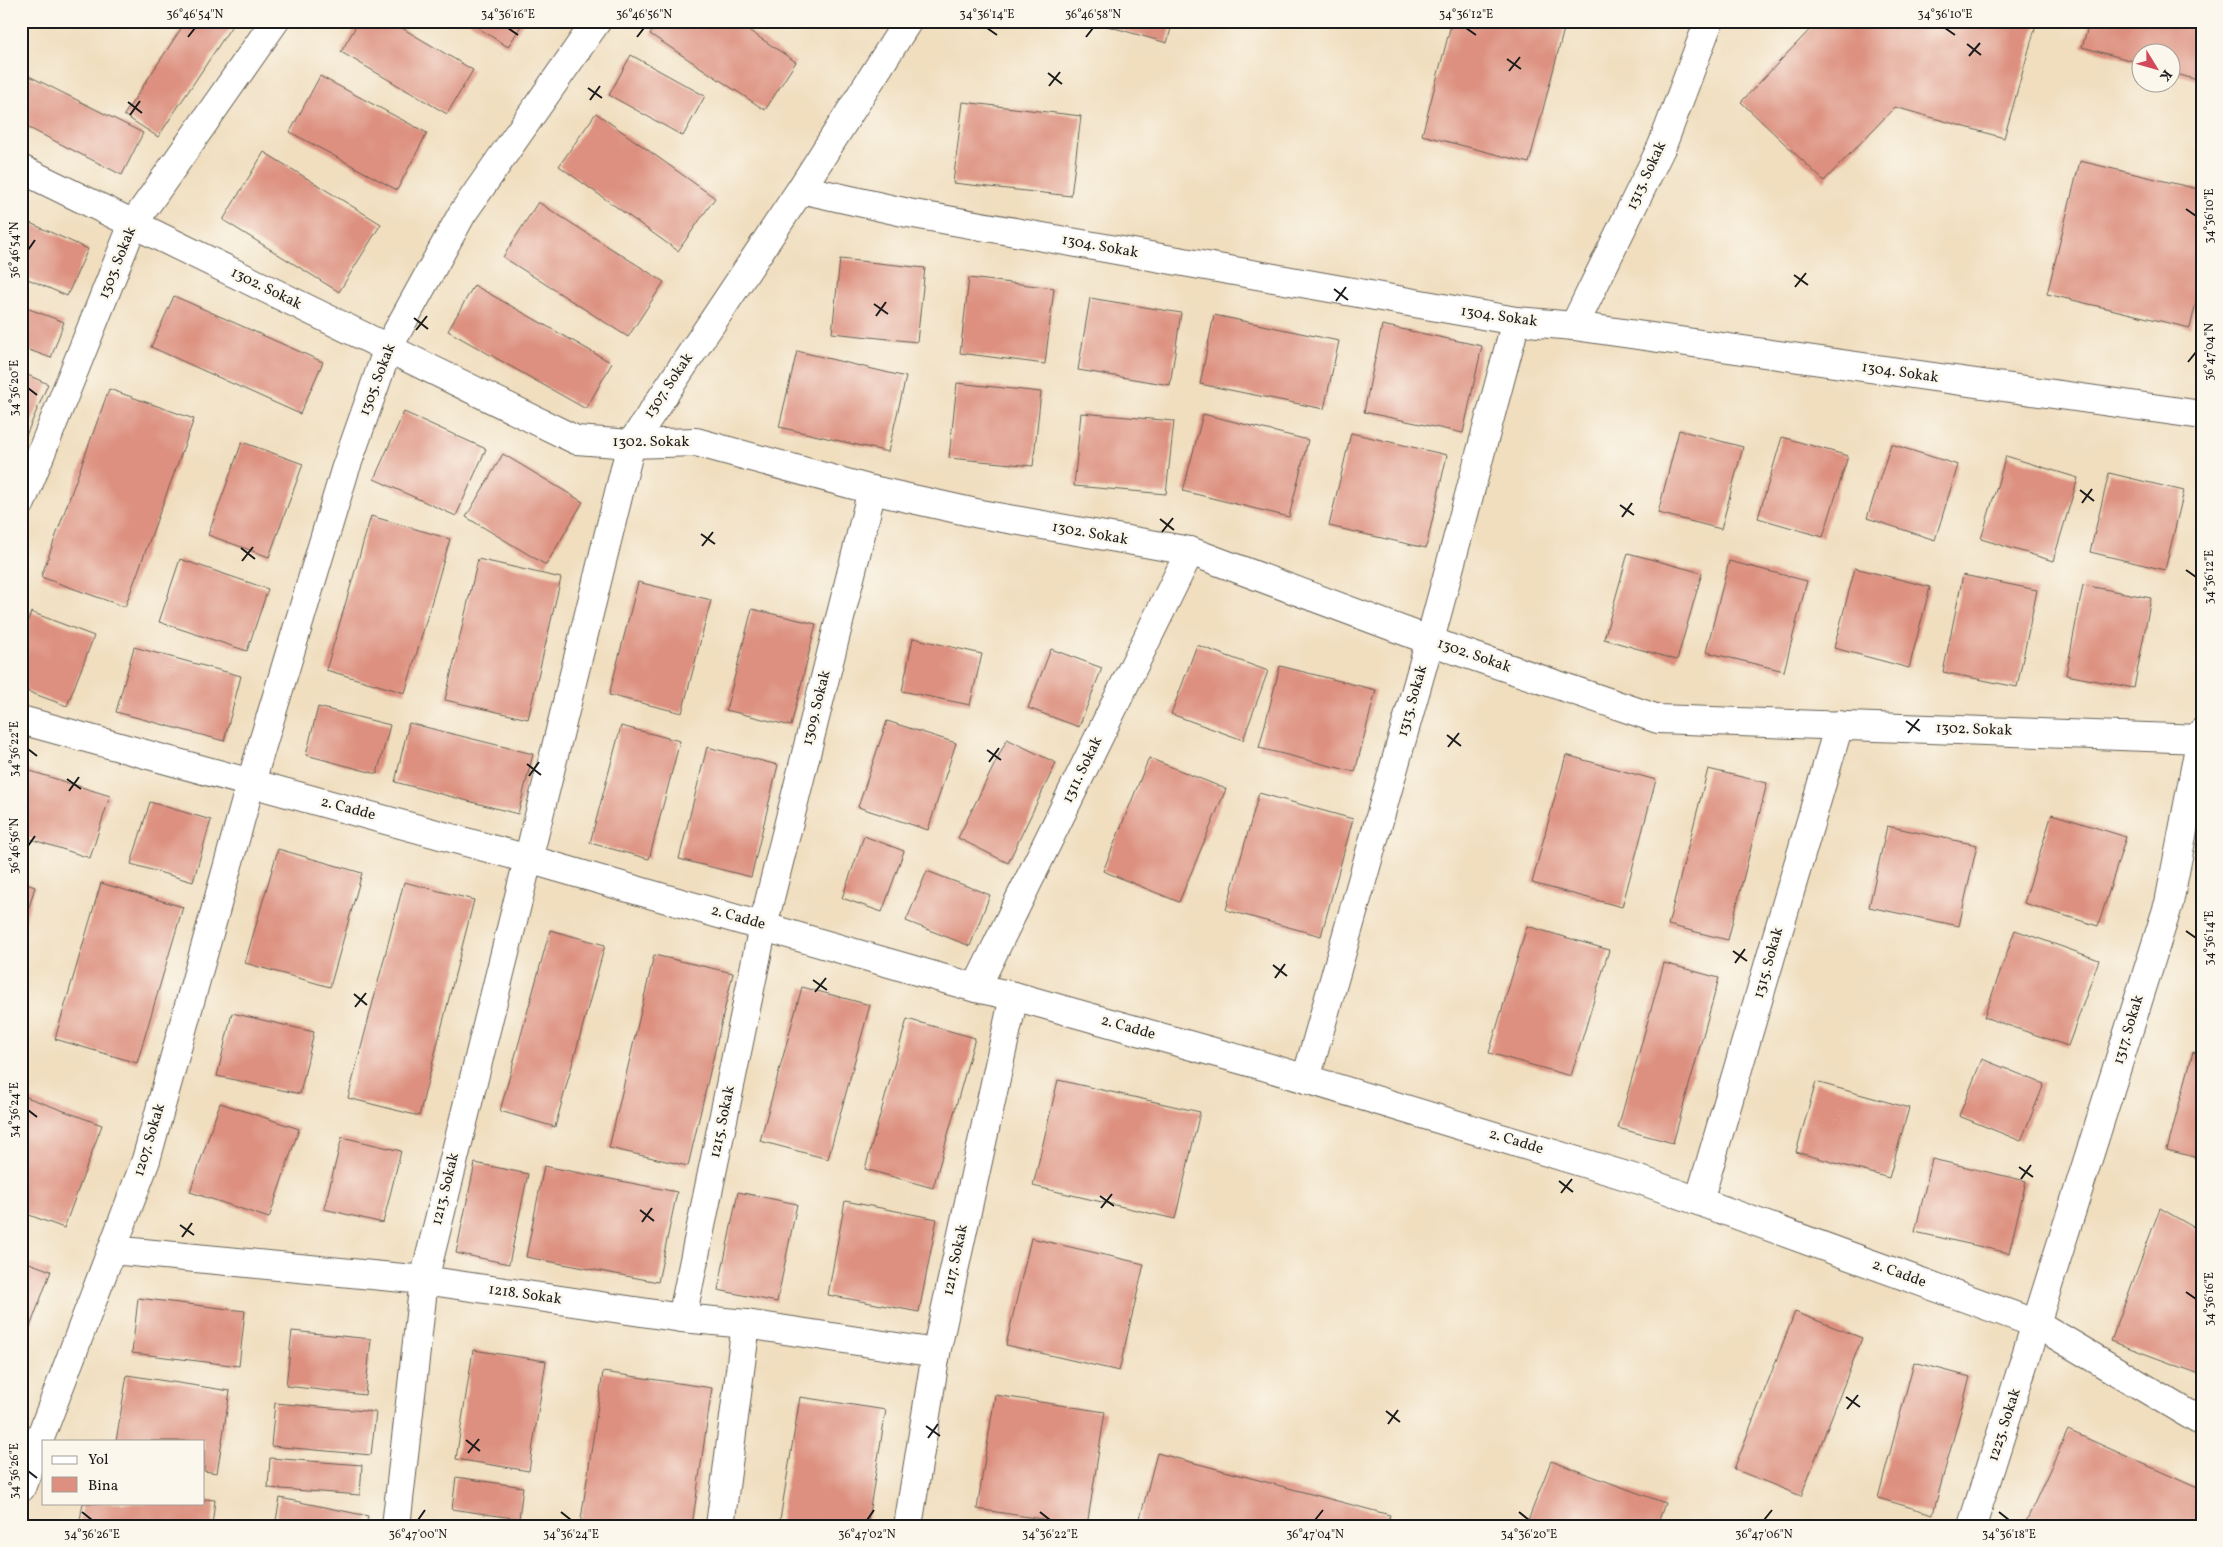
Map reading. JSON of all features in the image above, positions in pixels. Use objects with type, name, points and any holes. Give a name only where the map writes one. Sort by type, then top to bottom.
[{"type":"street","name":"1303. Sokak","points":[[21,503],[133,224],[275,21]]},
{"type":"street","name":"1305. Sokak","points":[[251,782],[345,470],[388,348],[462,214],[596,21]]},
{"type":"street","name":"1307. Sokak","points":[[528,858],[631,444],[800,189],[908,21]]},
{"type":"street","name":"1313. Sokak","points":[[1574,326],[1662,146],[1709,21]]},
{"type":"street","name":"1302. Sokak","points":[[21,169],[576,440],[631,444],[696,442],[872,490],[980,514],[1190,551],[1430,640],[1658,719],[2201,736]]},
{"type":"street","name":"1304. Sokak","points":[[800,189],[908,213],[1516,322],[1574,326],[2202,415]]},
{"type":"street","name":"1313. Sokak","points":[[1306,1079],[1430,640],[1516,322]]},
{"type":"street","name":"1309. Sokak","points":[[763,926],[872,490]]},
{"type":"street","name":"1311. Sokak","points":[[976,988],[1190,551]]},
{"type":"street","name":"2. Cadde","points":[[21,720],[528,858],[976,988],[1014,996],[1306,1079],[1643,1180],[2037,1324],[2202,1422]]},
{"type":"street","name":"1315. Sokak","points":[[1699,1201],[1839,725]]},
{"type":"street","name":"1317. Sokak","points":[[2037,1324],[2169,903],[2201,736]]},
{"type":"street","name":"1207. Sokak","points":[[21,1488],[146,1160],[251,782]]},
{"type":"street","name":"1213. Sokak","points":[[396,1526],[424,1280],[528,858]]},
{"type":"street","name":"1215. Sokak","points":[[682,1318],[763,926]]},
{"type":"street","name":"1217. Sokak","points":[[908,1526],[936,1353],[1014,996]]},
{"type":"street","name":"1218. Sokak","points":[[112,1250],[424,1280],[682,1318],[746,1324],[936,1353]]},
{"type":"street","points":[[720,1526],[746,1324]]},
{"type":"street","name":"1223. Sokak","points":[[1972,1526],[2037,1324]]},
{"type":"building","points":[[186,21],[235,21],[158,137],[124,115]]},
{"type":"building","points":[[359,21],[390,21],[473,70],[447,114],[341,52]]},
{"type":"building","points":[[467,21],[524,21],[508,47]]},
{"type":"building","points":[[659,21],[735,21],[796,62],[765,110],[650,34]]},
{"type":"building","points":[[1090,21],[1173,21],[1167,43]]},
{"type":"building","points":[[1452,21],[1535,21],[1564,29],[1529,163],[1422,135]]},
{"type":"building","points":[[1818,21],[2037,21],[2004,138],[1895,107],[1824,181],[1741,102]]},
{"type":"building","points":[[2090,21],[2202,21],[2202,64],[2197,80],[2180,75],[2180,42],[2130,42],[2130,60],[2082,47]]},
{"type":"building","points":[[631,55],[705,96],[683,136],[609,95]]},
{"type":"building","points":[[21,72],[143,133],[122,175],[21,124]]},
{"type":"building","points":[[320,76],[427,133],[397,190],[290,132]]},
{"type":"building","points":[[963,102],[1081,116],[1071,196],[953,183]]},
{"type":"building","points":[[596,113],[715,198],[678,251],[559,166]]},
{"type":"building","points":[[264,152],[381,224],[339,292],[223,220]]},
{"type":"building","points":[[2080,161],[2202,190],[2202,277],[2190,328],[2047,294]]},
{"type":"building","points":[[538,202],[664,282],[628,337],[503,257]]},
{"type":"building","points":[[21,219],[88,249],[67,296],[21,276]]},
{"type":"building","points":[[840,259],[925,268],[917,342],[832,333]]},
{"type":"building","points":[[969,278],[1054,288],[1045,364],[960,353]]},
{"type":"building","points":[[474,285],[612,363],[586,409],[448,331]]},
{"type":"building","points":[[174,296],[323,362],[300,414],[151,347]]},
{"type":"building","points":[[1090,298],[1181,313],[1170,385],[1078,370]]},
{"type":"building","points":[[21,306],[64,322],[51,358],[21,347]]},
{"type":"building","points":[[1214,315],[1339,341],[1324,409],[1200,384]]},
{"type":"building","points":[[1382,325],[1482,346],[1463,433],[1364,412]]},
{"type":"building","points":[[797,351],[906,377],[888,452],[779,427]]},
{"type":"building","points":[[21,372],[48,384],[21,447]]},
{"type":"building","points":[[957,383],[1041,392],[1033,466],[949,458]]},
{"type":"building","points":[[109,389],[194,419],[125,607],[41,577]]},
{"type":"building","points":[[404,412],[486,449],[456,516],[374,479]]},
{"type":"building","points":[[1081,413],[1174,421],[1166,494],[1074,486]]},
{"type":"building","points":[[1203,414],[1308,440],[1289,517],[1183,491]]},
{"type":"building","points":[[1679,430],[1743,447],[1721,529],[1658,513]]},
{"type":"building","points":[[1351,433],[1447,455],[1426,548],[1329,526]]},
{"type":"building","points":[[1782,437],[1848,456],[1823,537],[1758,518]]},
{"type":"building","points":[[242,442],[303,464],[269,557],[208,535]]},
{"type":"building","points":[[1891,444],[1958,465],[1935,540],[1867,518]]},
{"type":"building","points":[[503,454],[583,502],[546,565],[466,517]]},
{"type":"building","points":[[2006,456],[2078,478],[2053,561],[1981,539]]},
{"type":"building","points":[[2109,473],[2184,491],[2165,570],[2090,552]]},
{"type":"building","points":[[371,516],[450,539],[405,693],[326,670]]},
{"type":"building","points":[[1628,553],[1702,573],[1677,660],[1604,639]]},
{"type":"building","points":[[180,559],[268,589],[247,651],[159,622]]},
{"type":"building","points":[[478,559],[561,578],[528,719],[445,700]]},
{"type":"building","points":[[1729,561],[1807,581],[1784,671],[1706,652]]},
{"type":"building","points":[[1855,568],[1930,587],[1909,668],[1834,648]]},
{"type":"building","points":[[1963,575],[2037,590],[2017,687],[1943,672]]},
{"type":"building","points":[[638,582],[711,600],[682,713],[609,695]]},
{"type":"building","points":[[2083,585],[2151,598],[2134,688],[2066,675]]},
{"type":"building","points":[[752,609],[816,624],[791,726],[726,710]]},
{"type":"building","points":[[31,612],[94,636],[67,706],[21,689],[21,639]]},
{"type":"building","points":[[913,638],[982,654],[970,705],[902,691]]},
{"type":"building","points":[[1197,645],[1268,671],[1243,740],[1171,714]]},
{"type":"building","points":[[134,647],[241,676],[224,741],[116,712]]},
{"type":"building","points":[[1051,649],[1102,668],[1079,727],[1028,708]]},
{"type":"building","points":[[1280,666],[1376,690],[1355,772],[1259,748]]},
{"type":"building","points":[[318,707],[390,725],[377,774],[306,755]]},
{"type":"building","points":[[887,721],[956,743],[928,830],[858,807]]},
{"type":"building","points":[[409,723],[533,754],[518,814],[395,782]]},
{"type":"building","points":[[621,726],[680,741],[649,859],[590,843]]},
{"type":"building","points":[[1007,739],[1056,763],[1008,863],[958,838]]},
{"type":"building","points":[[707,747],[778,765],[751,877],[679,859]]},
{"type":"building","points":[[1566,755],[1656,780],[1622,907],[1532,883]]},
{"type":"building","points":[[1149,758],[1226,789],[1179,902],[1103,871]]},
{"type":"building","points":[[21,768],[110,796],[90,858],[21,836]]},
{"type":"building","points":[[1708,769],[1767,783],[1728,940],[1668,925]]},
{"type":"building","points":[[1259,793],[1353,819],[1321,936],[1226,910]]},
{"type":"building","points":[[150,802],[211,820],[193,882],[131,864]]},
{"type":"building","points":[[2052,814],[2126,837],[2098,926],[2024,903]]},
{"type":"building","points":[[1887,826],[1977,845],[1959,926],[1869,907]]},
{"type":"building","points":[[864,836],[904,851],[882,912],[842,898]]},
{"type":"building","points":[[278,849],[362,873],[330,987],[245,963]]},
{"type":"building","points":[[927,871],[990,895],[970,946],[906,921]]},
{"type":"building","points":[[21,882],[35,887],[22,931],[21,931]]},
{"type":"building","points":[[404,882],[474,900],[419,1116],[348,1098]]},
{"type":"building","points":[[101,883],[183,907],[137,1063],[55,1039]]},
{"type":"building","points":[[1527,926],[1609,950],[1571,1076],[1489,1053]]},
{"type":"building","points":[[550,930],[605,945],[555,1127],[500,1111]]},
{"type":"building","points":[[2015,930],[2099,960],[2068,1046],[1984,1017]]},
{"type":"building","points":[[654,955],[733,973],[688,1166],[609,1148]]},
{"type":"building","points":[[1664,963],[1719,978],[1673,1143],[1618,1128]]},
{"type":"building","points":[[802,987],[870,1005],[828,1159],[760,1141]]},
{"type":"building","points":[[232,1013],[314,1032],[300,1094],[217,1076]]},
{"type":"building","points":[[907,1019],[975,1038],[933,1188],[865,1169]]},
{"type":"building","points":[[2193,1052],[2202,1054],[2202,1159],[2167,1150]]},
{"type":"building","points":[[1982,1059],[2044,1084],[2021,1141],[1959,1116]]},
{"type":"building","points":[[1058,1080],[1200,1112],[1175,1219],[1033,1186]]},
{"type":"building","points":[[1816,1082],[1909,1108],[1889,1178],[1796,1152]]},
{"type":"building","points":[[21,1095],[102,1125],[64,1228],[21,1212]]},
{"type":"building","points":[[220,1103],[299,1129],[269,1218],[190,1192]]},
{"type":"building","points":[[342,1137],[401,1151],[383,1223],[324,1209]]},
{"type":"building","points":[[1932,1159],[2026,1181],[2009,1253],[1915,1232]]},
{"type":"building","points":[[475,1163],[528,1174],[509,1264],[456,1253]]},
{"type":"building","points":[[544,1166],[677,1192],[658,1282],[526,1257]]},
{"type":"building","points":[[738,1192],[797,1204],[777,1302],[718,1290]]},
{"type":"building","points":[[845,1201],[937,1219],[919,1312],[828,1295]]},
{"type":"building","points":[[2160,1208],[2202,1232],[2202,1375],[2111,1341]]},
{"type":"building","points":[[1031,1238],[1144,1264],[1119,1371],[1006,1345]]},
{"type":"building","points":[[21,1260],[51,1271],[21,1351]]},
{"type":"building","points":[[138,1298],[245,1311],[239,1366],[132,1353]]},
{"type":"building","points":[[1795,1312],[1862,1338],[1801,1496],[1734,1469]]},
{"type":"building","points":[[292,1331],[371,1339],[365,1395],[286,1386]]},
{"type":"building","points":[[473,1350],[546,1361],[529,1471],[456,1459]]},
{"type":"building","points":[[1914,1362],[1970,1377],[1933,1514],[1878,1498]]},
{"type":"building","points":[[603,1372],[712,1388],[692,1526],[580,1526]]},
{"type":"building","points":[[127,1375],[230,1391],[217,1473],[205,1471],[205,1440],[116,1440]]},
{"type":"building","points":[[995,1395],[1105,1412],[1087,1526],[977,1509]]},
{"type":"building","points":[[800,1397],[886,1410],[867,1526],[779,1526]]},
{"type":"building","points":[[275,1403],[376,1412],[371,1455],[271,1446]]},
{"type":"building","points":[[2068,1430],[2202,1490],[2202,1526],[2024,1526]]},
{"type":"building","points":[[1157,1453],[1390,1515],[1387,1526],[1138,1526]]},
{"type":"building","points":[[270,1458],[362,1465],[360,1495],[268,1488]]},
{"type":"building","points":[[1551,1461],[1665,1503],[1657,1526],[1526,1526]]},
{"type":"building","points":[[456,1477],[523,1487],[519,1519],[452,1509]]},
{"type":"building","points":[[280,1498],[368,1516],[366,1526],[275,1526]]},
{"type":"building","points":[[205,1499],[215,1500],[212,1526],[79,1526],[83,1504],[205,1504]]},
{"type":"building","points":[[452,1522],[470,1524],[470,1526],[452,1526]]}]
